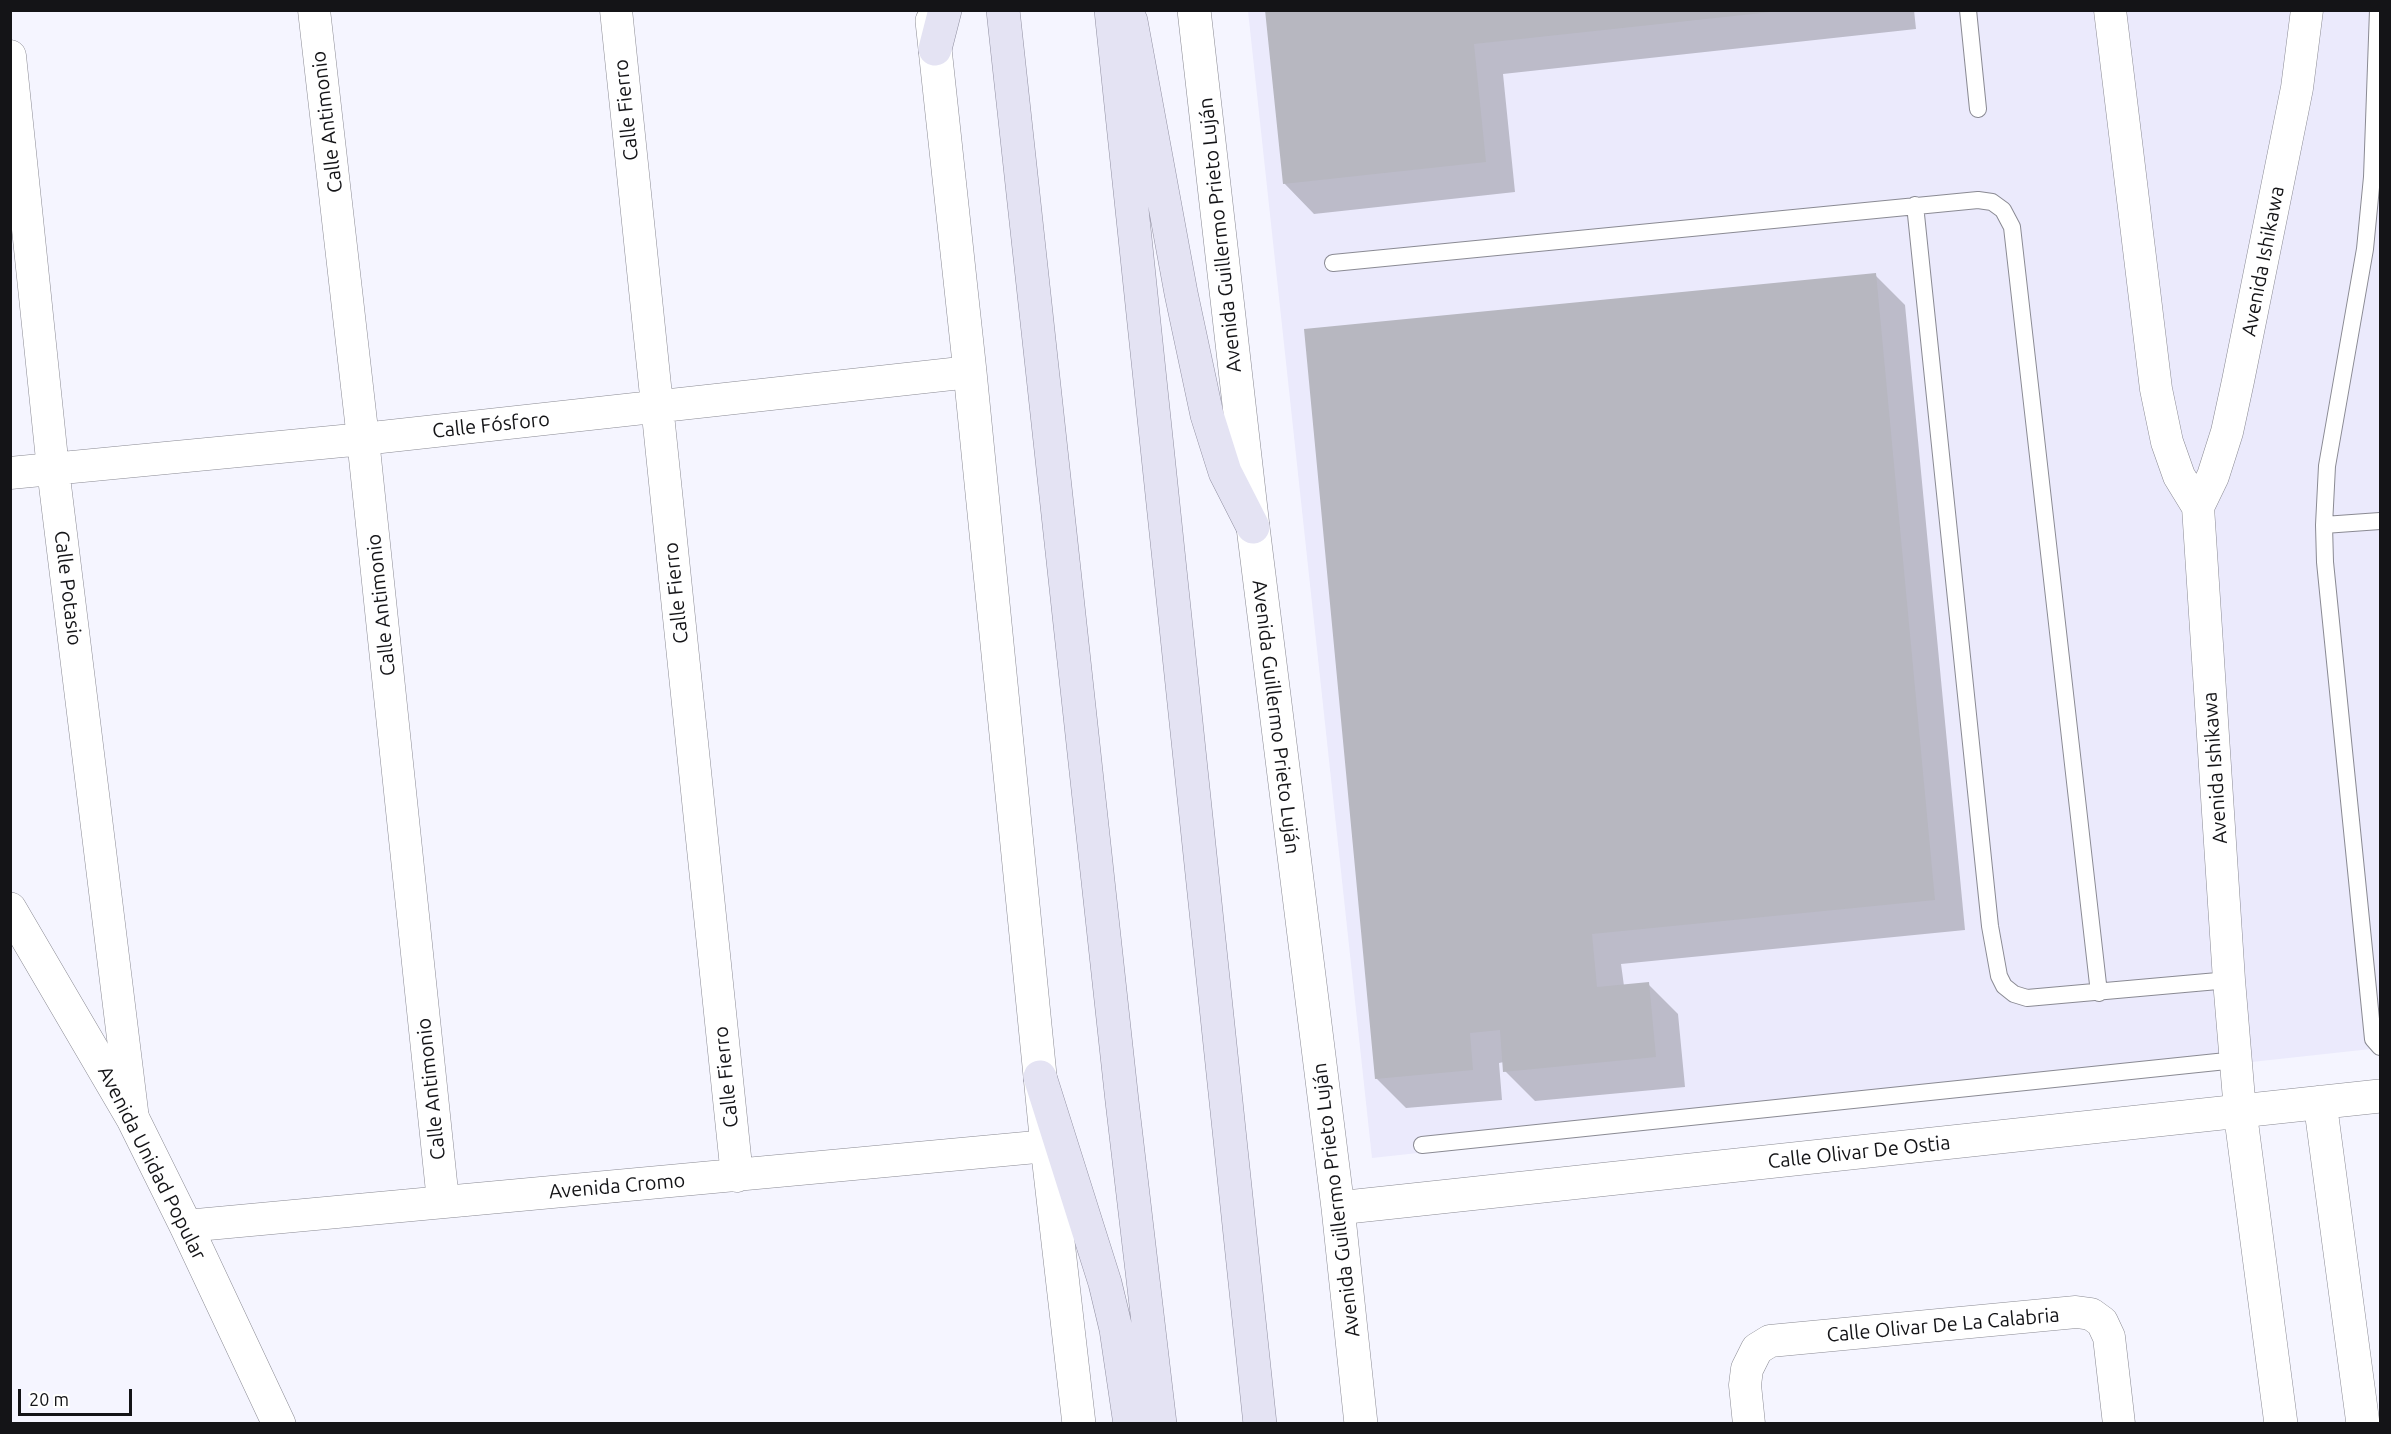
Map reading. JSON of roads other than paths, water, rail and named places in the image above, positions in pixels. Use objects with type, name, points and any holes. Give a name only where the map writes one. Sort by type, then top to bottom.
[{"type":"main road","points":[[935,49],[945,10]]},
{"type":"main road","points":[[1003,10],[1119,1077],[1160,1424]]},
{"type":"main road","points":[[1111,10],[1260,1424]]},
{"type":"main road","points":[[1129,10],[1181,293],[1207,415],[1225,472],[1253,527]]},
{"type":"main road","points":[[1040,1077],[1105,1283],[1116,1329],[1130,1424]]},
{"type":"street","name":"Calle Antimonio","points":[[314,10],[363,439],[443,1201]]},
{"type":"street","name":"Calle Fierro","points":[[616,10],[737,1176]]},
{"type":"street","points":[[931,10],[970,372],[1047,1146],[1079,1424]]},
{"type":"street","name":"Avenida Guillermo Prieto Luján","points":[[1194,10],[1253,527],[1338,1208],[1361,1424]]},
{"type":"street","name":"Avenida Ishikawa","points":[[2110,10],[2156,389],[2167,442],[2180,476],[2198,507],[2229,980],[2240,1111]]},
{"type":"street","name":"Avenida Ishikawa","points":[[2198,507],[2213,476],[2227,432],[2297,88],[2307,10]]},
{"type":"street","name":"Calle Potasio","points":[[10,56],[53,469],[133,1119]]},
{"type":"street","name":"Calle Fósforo","points":[[10,473],[363,439],[970,372]]},
{"type":"street","name":"Avenida Unidad Popular","points":[[10,909],[133,1119],[279,1424]]},
{"type":"street","name":"Calle Olivar De Ostia","points":[[1338,1208],[2380,1096]]},
{"type":"street","points":[[2320,1102],[2363,1424]]},
{"type":"street","points":[[2240,1111],[2282,1424]]},
{"type":"street","name":"Avenida Cromo","points":[[186,1226],[1047,1146]]},
{"type":"street","name":"Calle Olivar De La Calabria","points":[[1749,1424],[1745,1385],[1747,1369],[1757,1349],[1770,1341],[2076,1312],[2091,1314],[2102,1322],[2109,1337],[2119,1424]]},
{"type":"lane","points":[[1968,10],[1978,109]]},
{"type":"lane","points":[[2378,10],[2372,177],[2365,249],[2327,466],[2324,525],[2325,562],[2373,1039],[2380,1047]]},
{"type":"lane","points":[[1333,263],[1977,200],[1992,202],[2003,210],[2012,227],[2099,993]]},
{"type":"lane","points":[[1915,205],[1989,915],[1999,976],[2004,986],[2014,994],[2027,998],[2229,980]]},
{"type":"lane","points":[[2324,525],[2380,521]]},
{"type":"lane","points":[[1422,1145],[2236,1060]]}]
